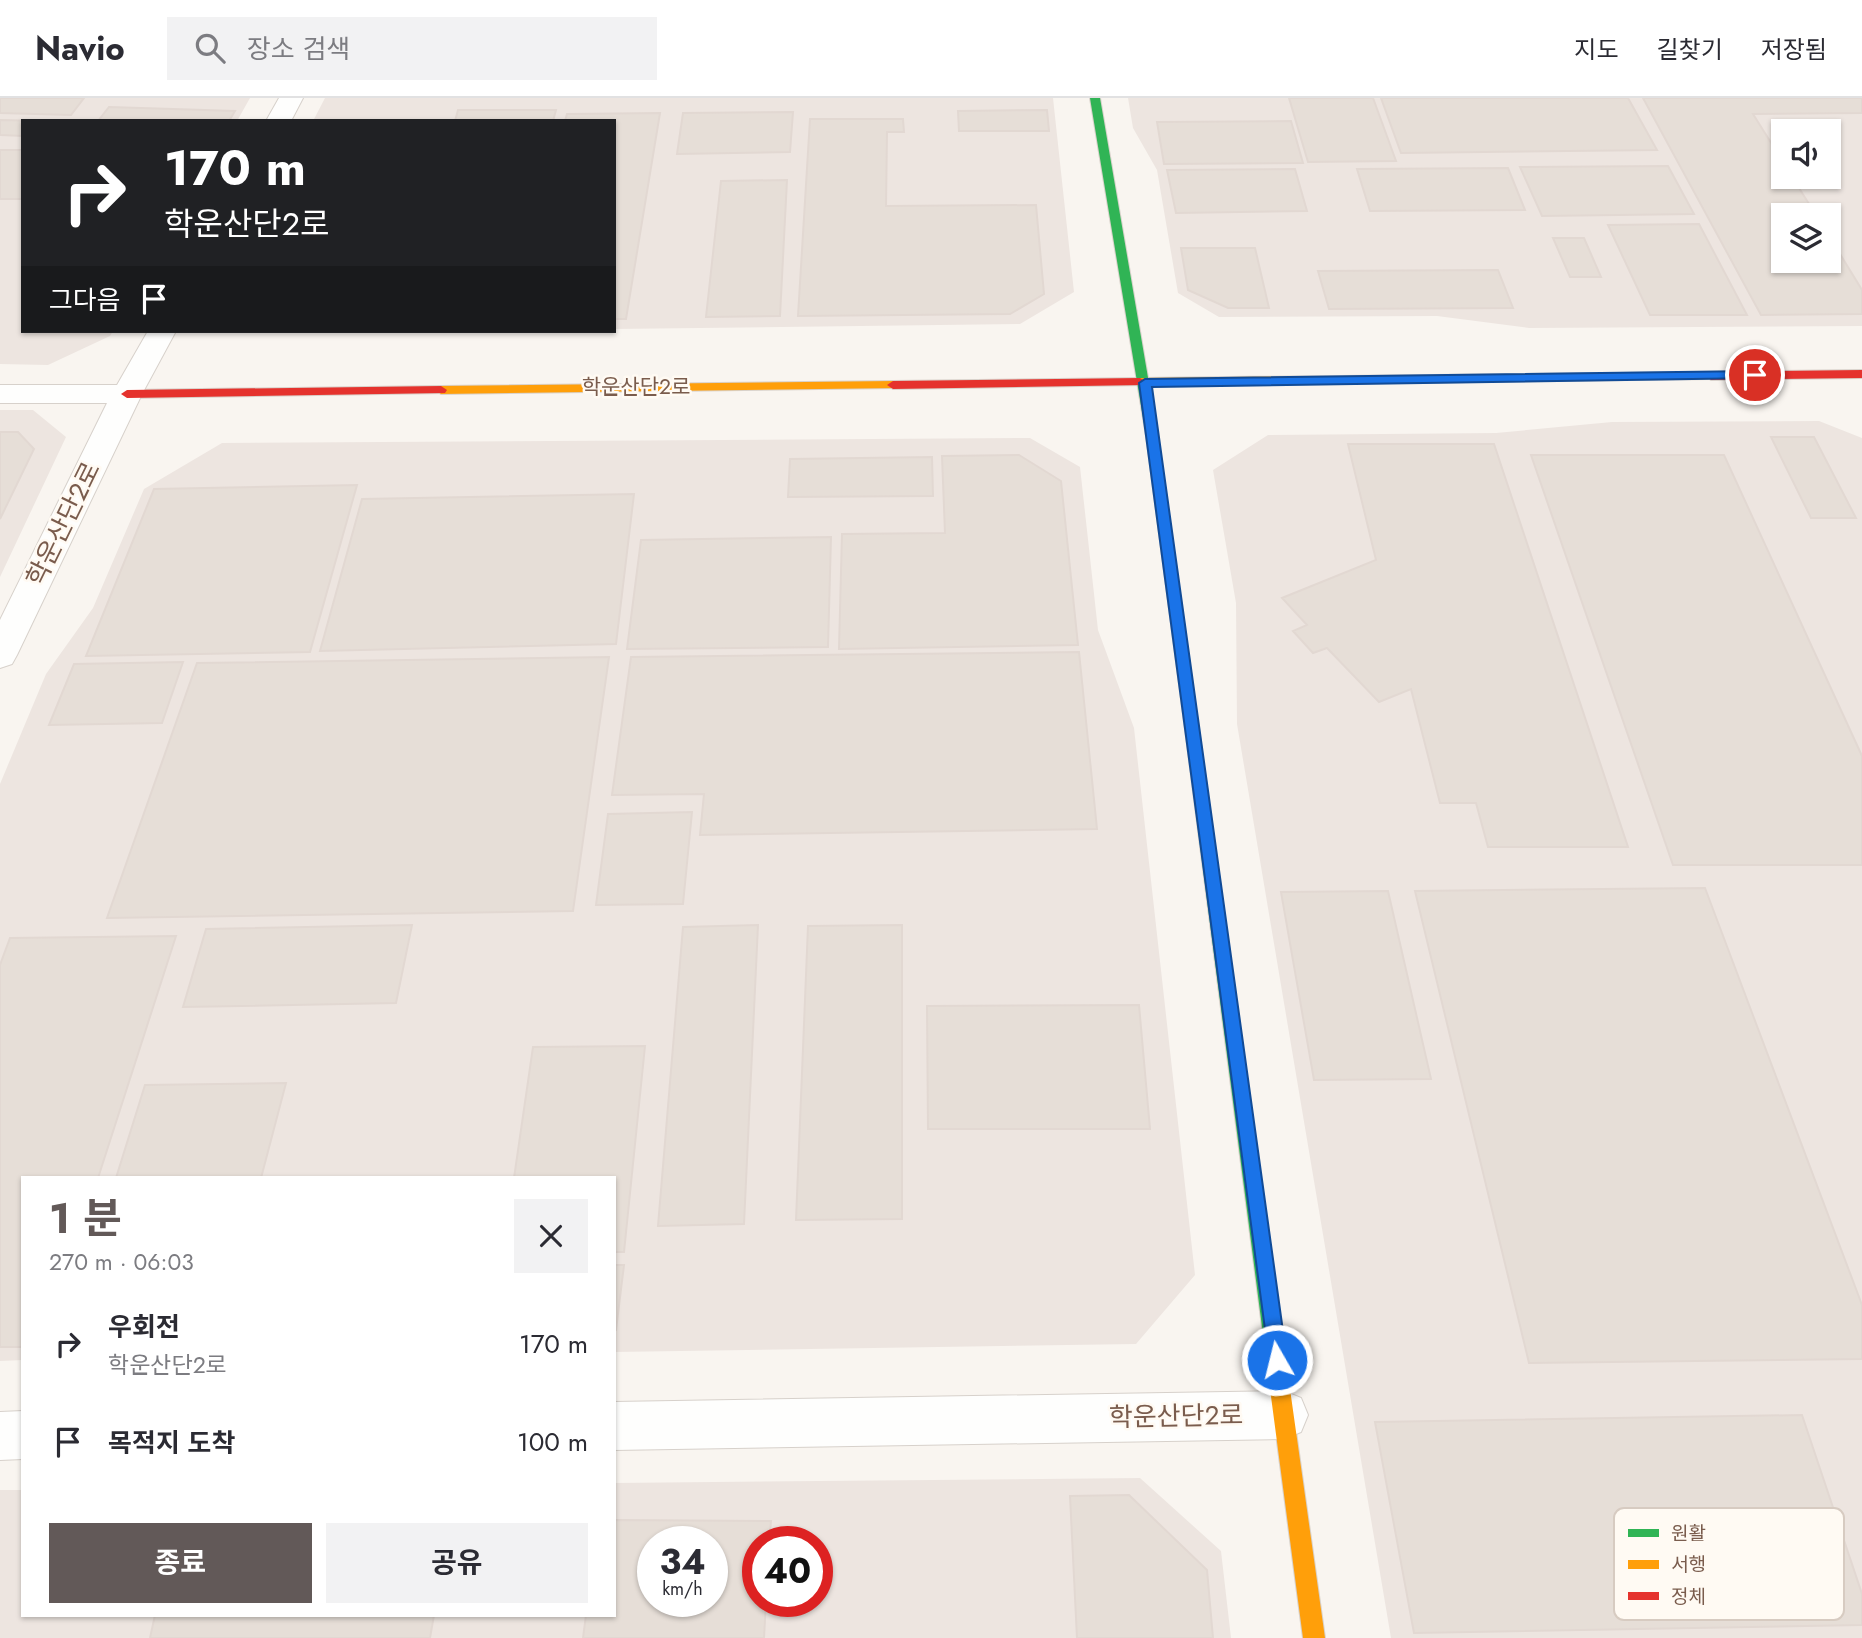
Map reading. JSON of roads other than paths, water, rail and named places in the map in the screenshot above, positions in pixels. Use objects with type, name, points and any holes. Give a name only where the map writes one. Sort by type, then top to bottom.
[{"type":"street","points":[[279,119],[291,98]]},
{"type":"street","points":[[1096,98],[1145,383]]},
{"type":"street","points":[[127,394],[161,333]]},
{"type":"street","name":"학운산단2로","points":[[0,394],[1862,374]]},
{"type":"street","name":"학운산단2로","points":[[616,1426],[1284,1415],[1145,383]]},
{"type":"street","name":"학운산단2로","points":[[0,655],[127,394]]},
{"type":"street","points":[[1284,1415],[1314,1638]]},
{"type":"street","points":[[0,1436],[21,1435]]}]
